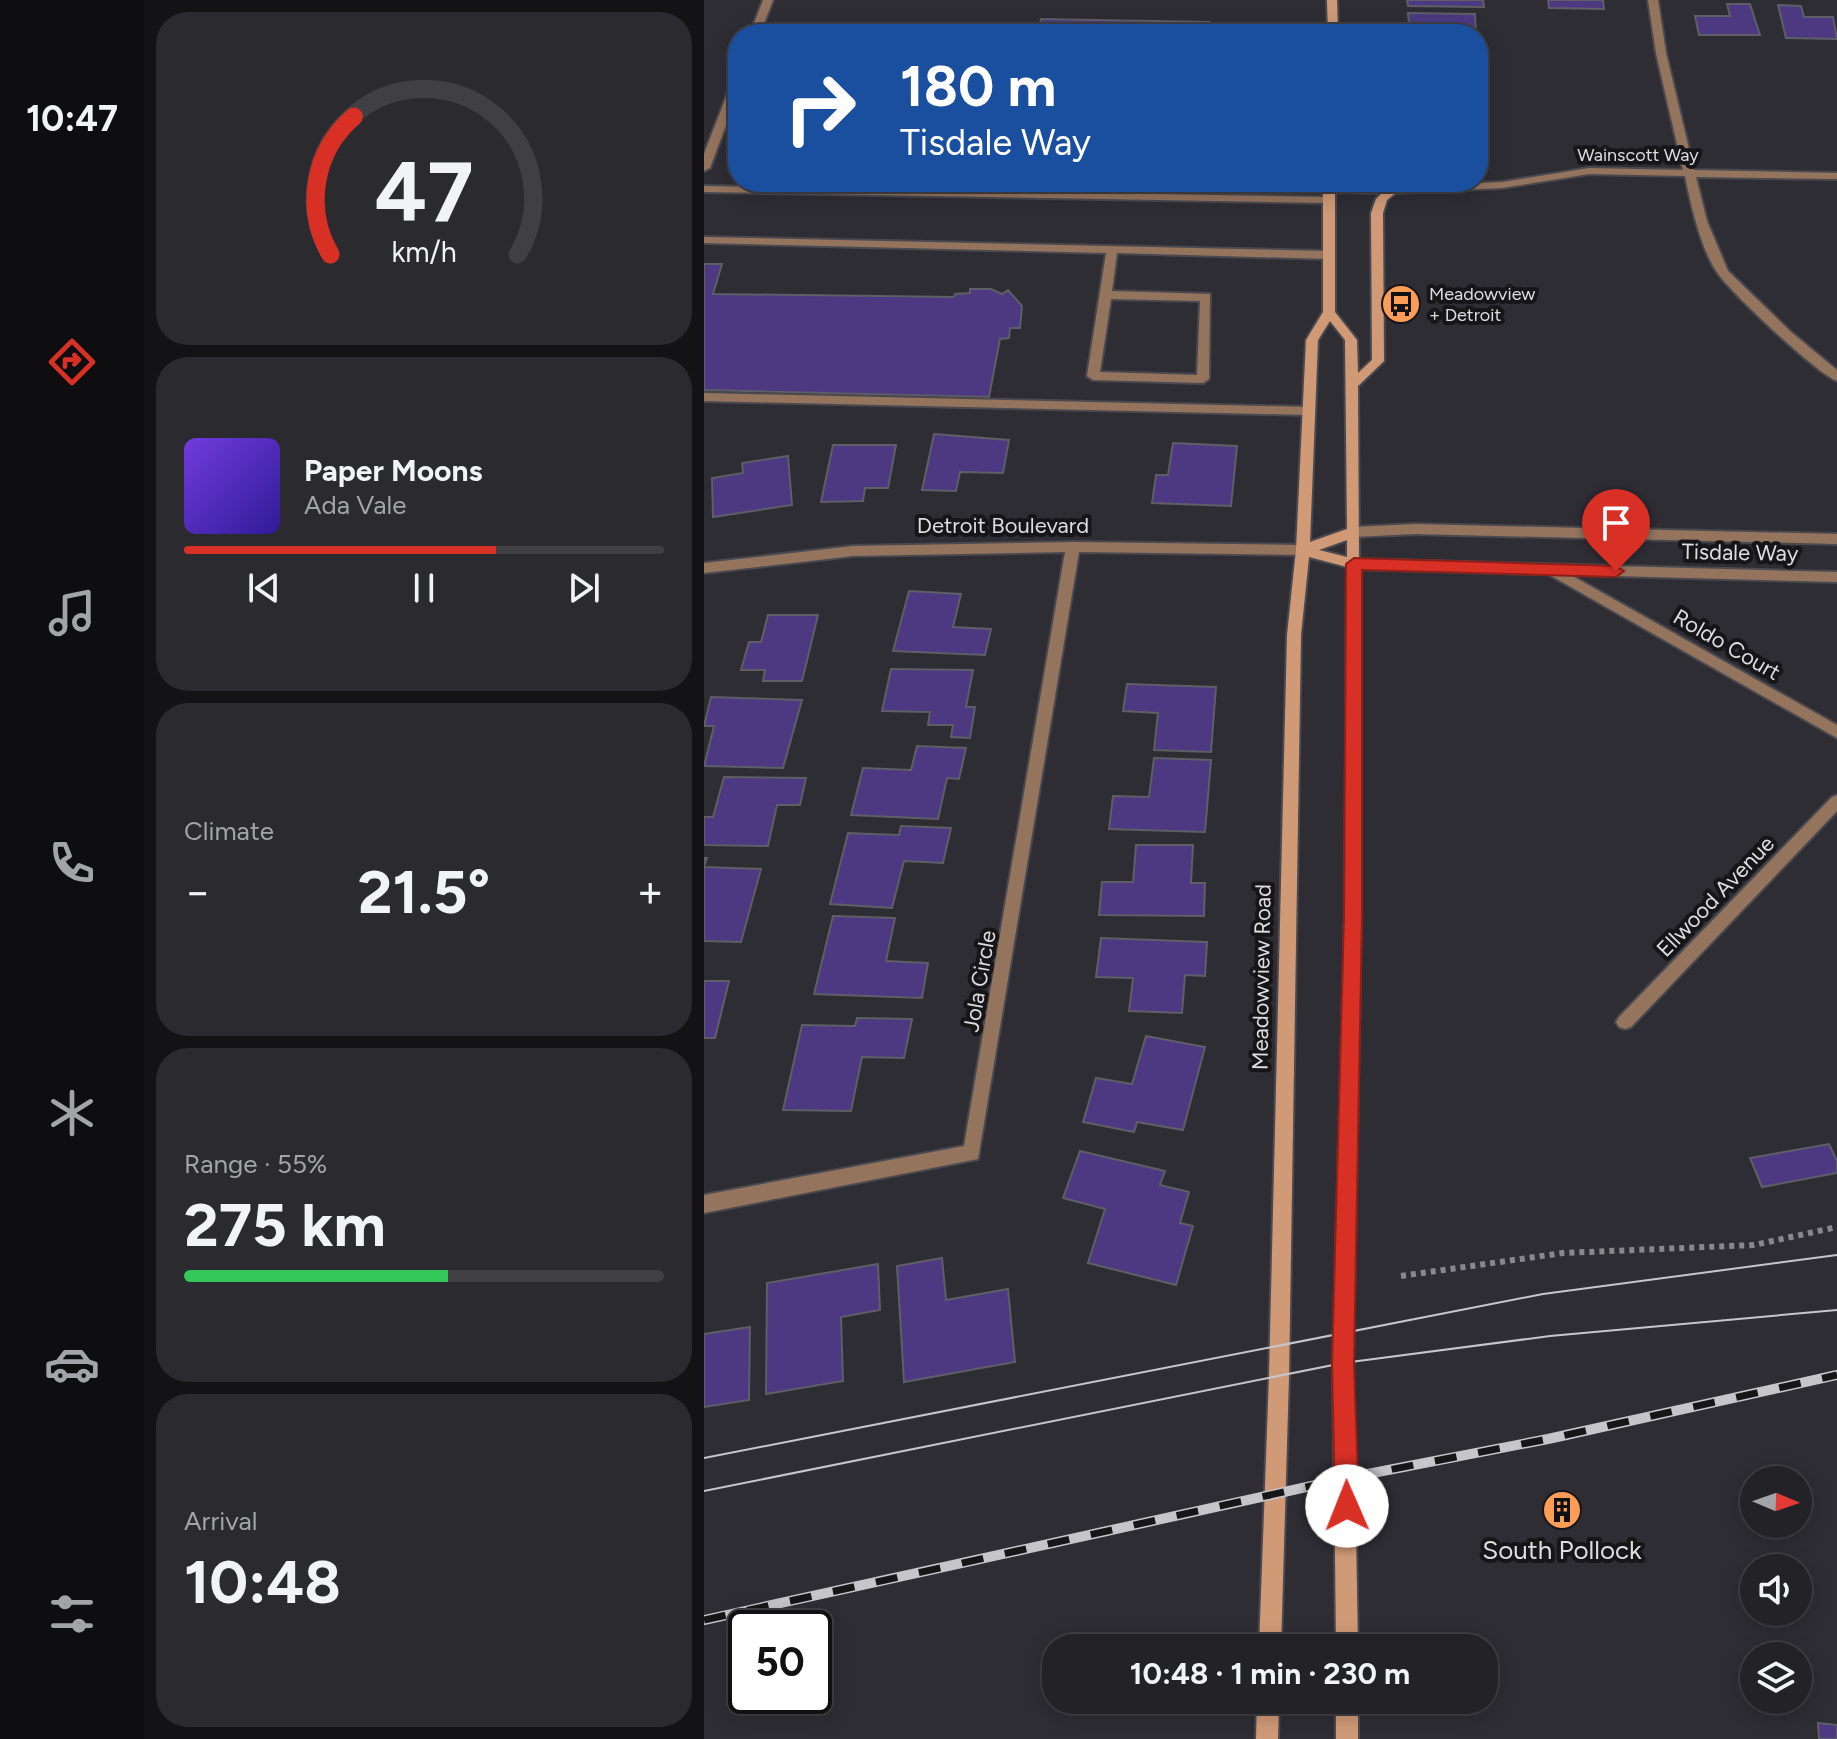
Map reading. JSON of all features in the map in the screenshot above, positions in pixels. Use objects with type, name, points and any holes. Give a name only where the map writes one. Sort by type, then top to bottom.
[{"type":"main road","points":[[1332,0],[1333,24]]},
{"type":"main road","name":"Meadowview Road","points":[[1270,1634],[1279,1376],[1294,635],[1303,550],[1312,340],[1329,312],[1329,192]]},
{"type":"main road","points":[[1351,386],[1378,361],[1377,213],[1385,192]]},
{"type":"main road","points":[[1329,312],[1351,340],[1354,532],[1353,916],[1343,1363],[1347,1634]]},
{"type":"main road","points":[[1303,550],[1354,532]]},
{"type":"main road","points":[[1303,550],[1354,564]]},
{"type":"main road","points":[[1267,1739],[1268,1714]]},
{"type":"main road","points":[[1347,1714],[1347,1739]]},
{"type":"street","points":[[759,24],[768,0]]},
{"type":"street","points":[[1653,0],[1661,53],[1701,221],[1723,272],[1787,335],[1837,377]]},
{"type":"street","points":[[704,168],[728,105]]},
{"type":"street","name":"Wainscott Way","points":[[1488,185],[1589,171],[1837,176]]},
{"type":"street","points":[[704,189],[728,189]]},
{"type":"street","points":[[704,240],[1329,255]]},
{"type":"street","points":[[1105,295],[1206,297],[1203,379],[1093,376],[1105,295],[1112,250]]},
{"type":"street","points":[[704,397],[1308,411]]},
{"type":"street","name":"Tisdale Way","points":[[1354,532],[1415,529],[1837,539]]},
{"type":"street","name":"Detroit Boulevard","points":[[704,568],[838,550],[944,545],[1303,550]]},
{"type":"street","name":"Jola Circle","points":[[704,1204],[972,1153],[1073,547]]},
{"type":"street","name":"Tisdale Way","points":[[1354,564],[1837,577]]},
{"type":"street","name":"Roldo Court","points":[[1553,570],[1837,732]]},
{"type":"street","name":"Ellwood Avenue","points":[[1625,1022],[1837,801]]},
{"type":"path","points":[[1401,1276],[1563,1253],[1754,1245],[1837,1227]]},
{"type":"building","points":[[1407,0],[1483,0],[1484,7],[1408,6]]},
{"type":"building","points":[[1548,0],[1603,0],[1604,9],[1549,8]]},
{"type":"building","points":[[1727,4],[1750,4],[1760,35],[1699,35],[1695,16],[1730,16]]},
{"type":"building","points":[[1778,5],[1801,6],[1804,17],[1833,17],[1837,39],[1786,38]]},
{"type":"building","points":[[1408,13],[1475,14],[1476,24],[1409,24]]},
{"type":"building","points":[[1041,19],[1209,22],[1209,24],[1040,24]]},
{"type":"building","points":[[704,264],[722,264],[713,294],[954,297],[955,294],[970,293],[970,289],[991,289],[1002,294],[1008,290],[1022,306],[1020,328],[1010,328],[1009,338],[1000,339],[989,397],[704,390]]},
{"type":"building","points":[[934,434],[1009,440],[1003,473],[960,472],[956,491],[922,490]]},
{"type":"building","points":[[1173,443],[1237,446],[1231,506],[1152,503],[1156,475],[1168,475]]},
{"type":"building","points":[[833,445],[896,445],[888,488],[865,488],[863,501],[821,502]]},
{"type":"building","points":[[788,456],[792,505],[713,517],[712,478],[743,473],[742,463]]},
{"type":"building","points":[[909,591],[961,594],[953,627],[991,629],[985,655],[893,651]]},
{"type":"building","points":[[768,615],[818,615],[802,681],[763,681],[765,670],[741,670],[749,642],[761,642]]},
{"type":"building","points":[[891,669],[973,670],[966,707],[975,707],[970,738],[951,737],[953,725],[928,725],[930,712],[882,711]]},
{"type":"building","points":[[1127,684],[1216,687],[1211,752],[1154,750],[1158,713],[1123,711]]},
{"type":"building","points":[[711,697],[802,700],[783,768],[704,766],[714,726],[704,726]]},
{"type":"building","points":[[917,746],[966,748],[959,779],[947,778],[938,819],[851,815],[863,768],[911,770]]},
{"type":"building","points":[[1154,758],[1211,760],[1205,832],[1109,829],[1113,796],[1149,797]]},
{"type":"building","points":[[724,777],[806,778],[800,805],[777,805],[768,846],[704,845],[704,817],[713,817]]},
{"type":"building","points":[[901,826],[951,828],[943,863],[904,861],[892,908],[830,904],[848,833],[899,835]]},
{"type":"building","points":[[1136,845],[1193,845],[1191,883],[1205,883],[1204,916],[1099,915],[1102,882],[1133,882]]},
{"type":"building","points":[[704,867],[761,869],[741,942],[704,941]]},
{"type":"building","points":[[833,916],[895,918],[886,961],[928,963],[922,998],[814,994]]},
{"type":"building","points":[[1101,938],[1207,942],[1205,976],[1185,975],[1182,1013],[1129,1011],[1133,978],[1096,977]]},
{"type":"building","points":[[704,981],[729,981],[715,1038],[704,1038]]},
{"type":"building","points":[[857,1018],[912,1019],[904,1058],[862,1057],[851,1111],[783,1110],[802,1025],[855,1026]]},
{"type":"building","points":[[1146,1036],[1205,1047],[1183,1130],[1137,1122],[1134,1132],[1083,1122],[1096,1078],[1132,1084]]},
{"type":"building","points":[[1829,1144],[1837,1161],[1837,1173],[1762,1187],[1750,1158]]},
{"type":"building","points":[[1080,1151],[1165,1171],[1160,1185],[1189,1192],[1180,1223],[1193,1226],[1176,1285],[1088,1263],[1105,1209],[1063,1198]]},
{"type":"building","points":[[942,1258],[946,1300],[1008,1289],[1015,1362],[904,1382],[897,1266]]},
{"type":"building","points":[[878,1264],[880,1310],[841,1317],[843,1381],[766,1394],[767,1283]]},
{"type":"building","points":[[750,1327],[749,1400],[704,1407],[704,1334]]},
{"type":"building","name":"South Pollock","points":[[1571,1497],[1578,1518],[1554,1523],[1547,1503]]},
{"type":"building","points":[[1818,1723],[1837,1725],[1837,1739],[1819,1739]]},
{"type":"tram line","points":[[704,1458],[1543,1294],[1837,1255]]},
{"type":"tram line","points":[[704,1491],[1343,1363],[1550,1336],[1837,1310]]},
{"type":"railway","points":[[704,1620],[1347,1478],[1548,1439],[1837,1375]]},
{"type":"place","name":"Meadowview + Detroit","points":[[1401,304]]},
{"type":"place","name":"South Pollock","points":[[1562,1510]]},
{"type":"route","points":[[1347,1506],[1343,1363],[1353,916],[1354,564],[1616,571]]}]
